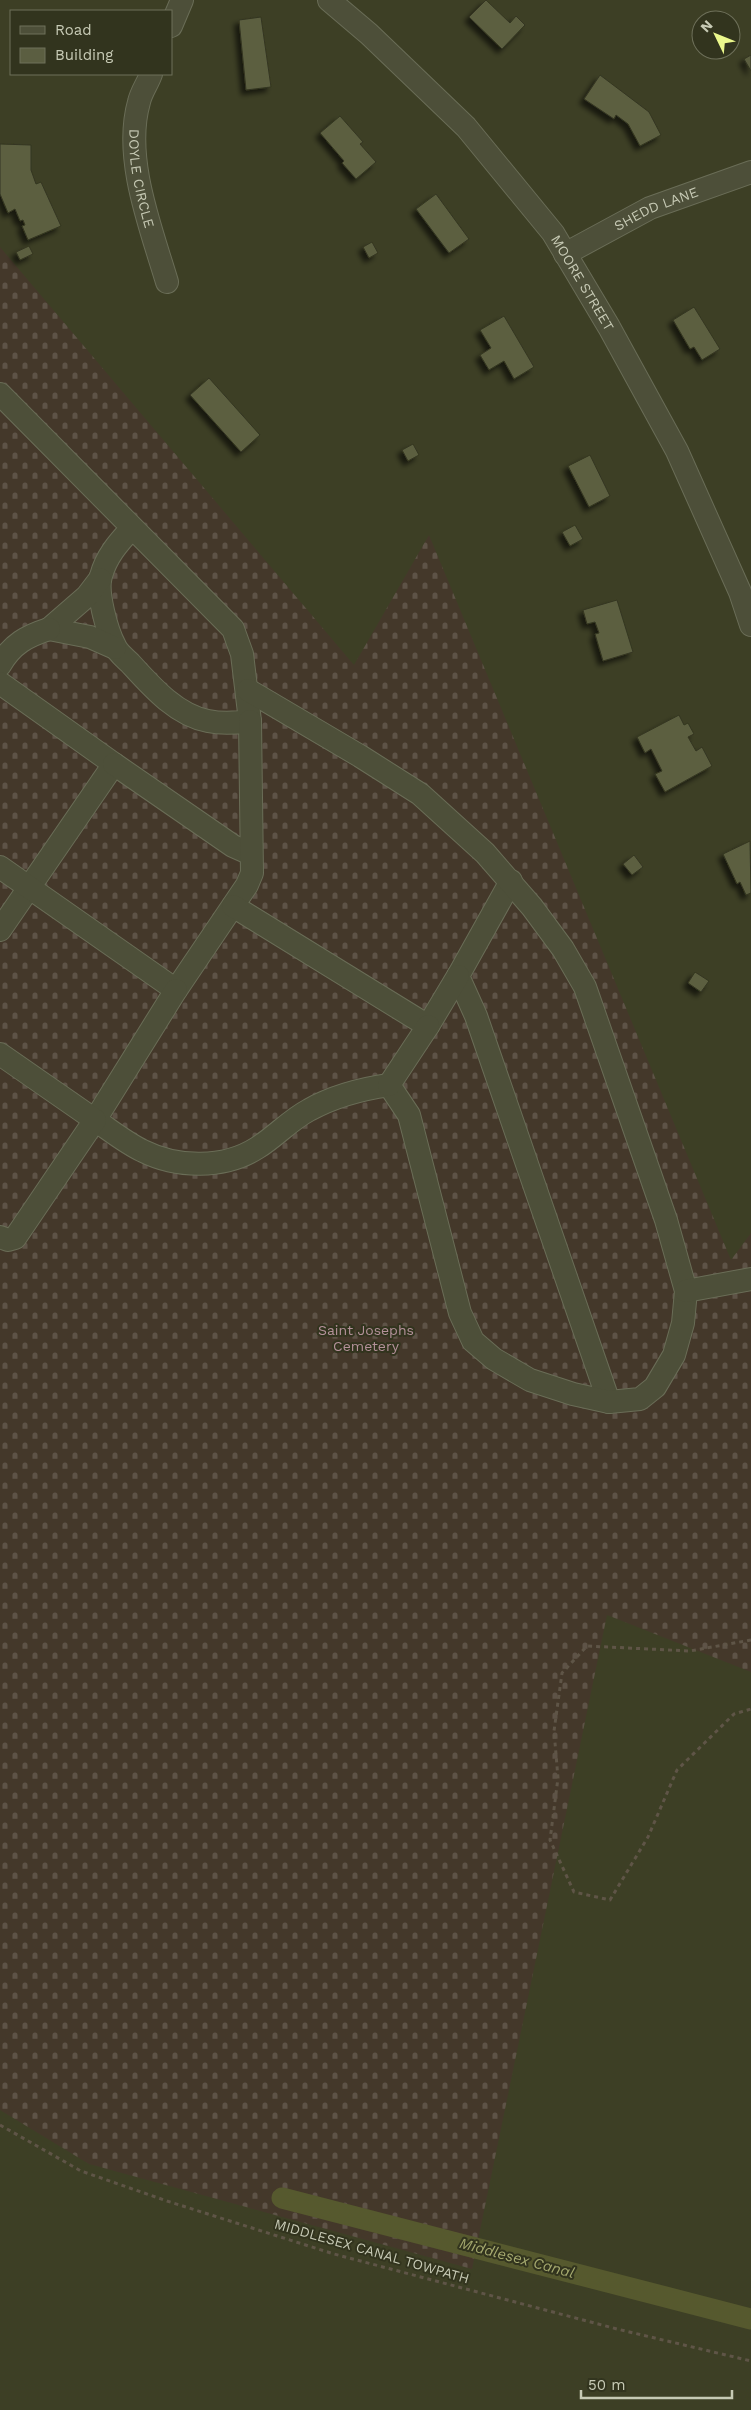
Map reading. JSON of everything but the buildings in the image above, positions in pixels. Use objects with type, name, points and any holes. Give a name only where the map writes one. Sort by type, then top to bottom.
[{"type":"street","points":[[172,24],[182,0]]},
{"type":"street","name":"MOORE STREET","points":[[328,0],[369,34],[466,128],[553,234],[609,327],[677,451],[740,592],[751,625]]},
{"type":"street","name":"DOYLE CIRCLE","points":[[151,75],[139,102],[133,148],[146,209],[167,282]]},
{"type":"street","name":"SHEDD LANE","points":[[565,254],[650,208],[751,172]]},
{"type":"street","points":[[0,394],[132,529],[207,600],[234,629],[242,654],[248,690],[252,873],[233,906],[176,990],[95,1120],[15,1238],[8,1240],[0,1237]]},
{"type":"street","points":[[0,665],[17,644],[30,635],[49,629],[87,596],[100,578],[105,562],[115,547],[132,529]]},
{"type":"street","points":[[100,578],[106,625],[115,648]]},
{"type":"street","points":[[49,629],[90,636],[115,648],[144,678],[185,713],[207,721],[226,724],[250,721]]},
{"type":"street","points":[[0,683],[233,846],[251,854]]},
{"type":"street","points":[[248,690],[420,794],[485,853],[511,881],[563,949],[585,987],[666,1220],[686,1291],[683,1322],[674,1355],[655,1387],[640,1399],[609,1402],[573,1394],[530,1380],[494,1359],[473,1341],[460,1313],[409,1115],[389,1085]]},
{"type":"street","points":[[0,930],[114,764]]},
{"type":"street","points":[[0,867],[176,990]]},
{"type":"street","points":[[0,1054],[142,1151],[167,1160],[207,1164],[236,1160],[257,1148],[308,1110],[361,1090],[389,1085],[458,976],[511,881]]},
{"type":"street","points":[[233,906],[428,1026]]},
{"type":"street","points":[[458,976],[476,1016],[609,1402]]},
{"type":"street","points":[[686,1291],[751,1279]]},
{"type":"path","points":[[751,1640],[690,1651],[587,1646],[562,1673],[554,1731],[558,1778],[550,1840],[574,1892],[610,1900],[648,1837],[677,1770],[734,1714],[751,1709]]},
{"type":"path","name":"MIDDLESEX CANAL TOWPATH","points":[[0,2125],[81,2171],[167,2202],[334,2254],[617,2329],[751,2360]]},
{"type":"green space","name":"Saint Josephs Cemetery","points":[[0,247],[354,665],[429,535],[731,1260],[751,1233],[751,1672],[607,1615],[472,2269],[89,2164],[0,2110]]},
{"type":"waterway","name":"Middlesex Canal","points":[[282,2198],[751,2319]]}]
